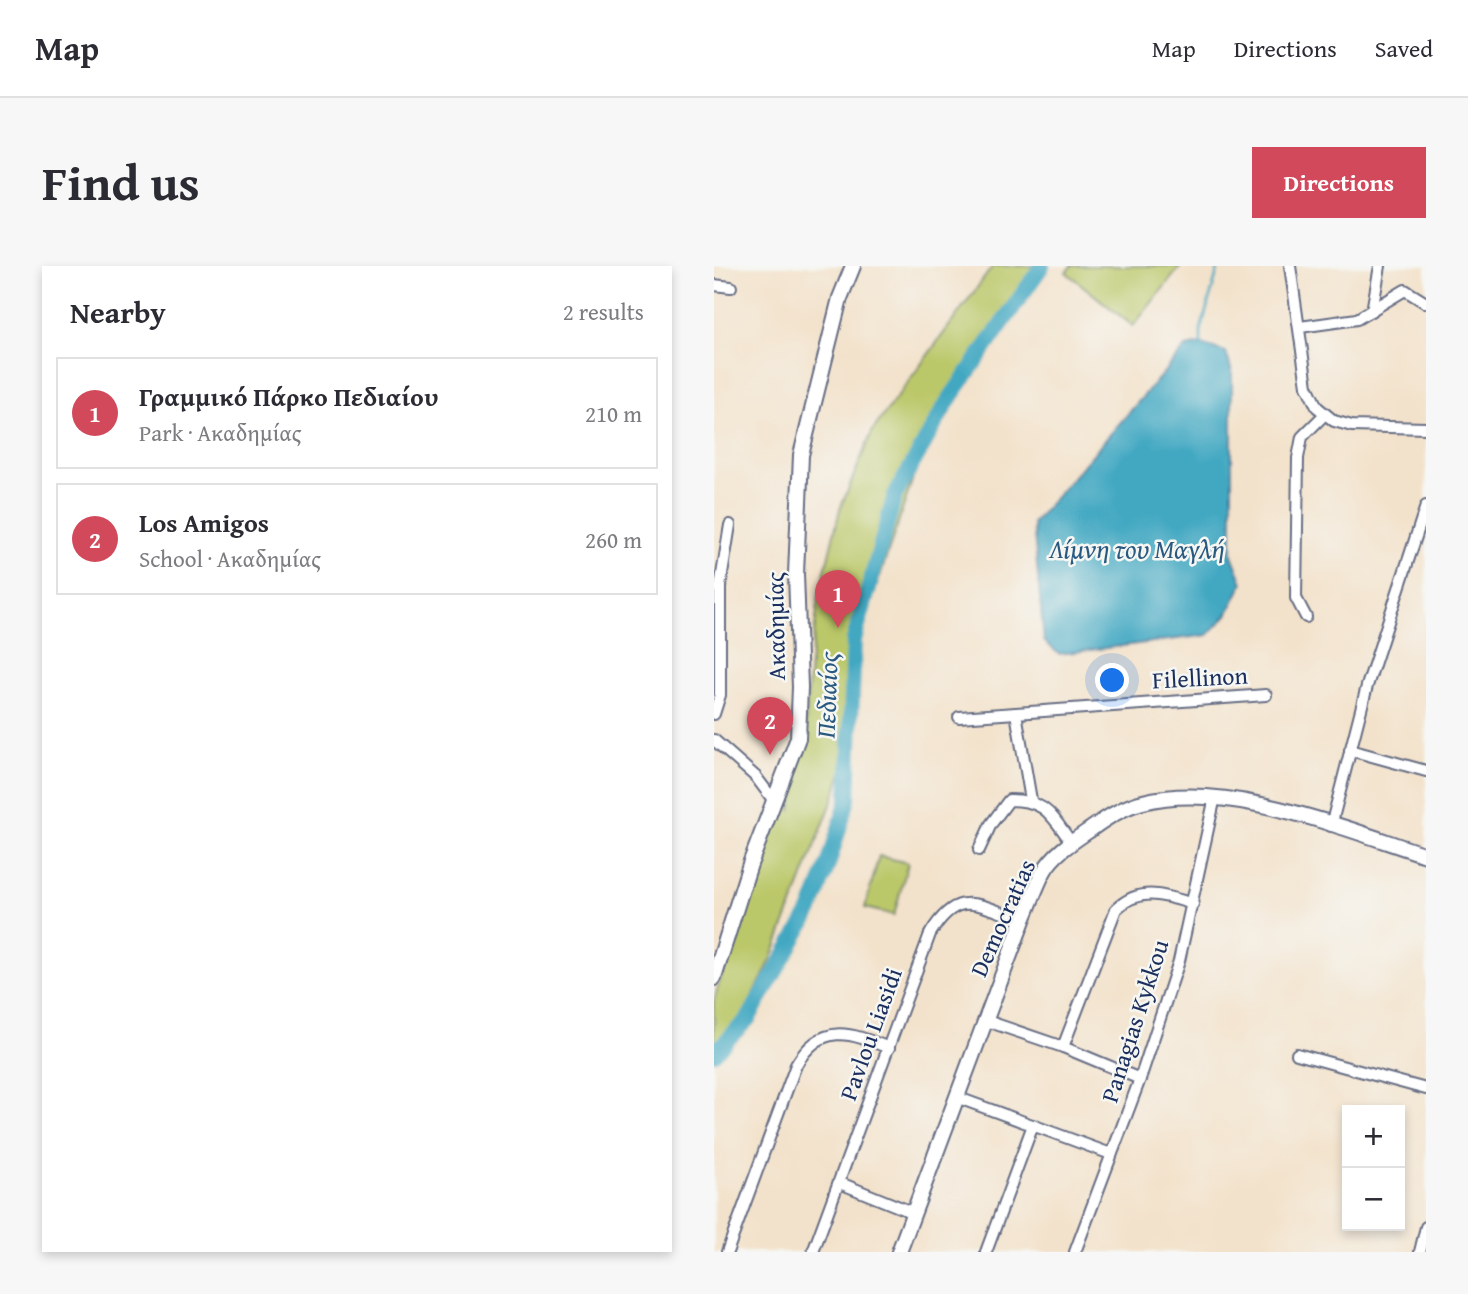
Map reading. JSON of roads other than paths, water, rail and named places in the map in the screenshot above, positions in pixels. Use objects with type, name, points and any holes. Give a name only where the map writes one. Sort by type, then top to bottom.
[{"type":"street","name":"Ακαδημίας","points":[[714,978],[750,864],[798,738],[800,717],[796,574],[800,455],[840,298],[853,266]]},
{"type":"street","points":[[1290,266],[1307,386],[1324,415],[1352,426],[1426,428]]},
{"type":"street","points":[[1372,311],[1380,266]]},
{"type":"street","points":[[714,285],[731,287]]},
{"type":"street","points":[[1300,327],[1350,322],[1405,290],[1426,303]]},
{"type":"street","points":[[1306,617],[1296,598],[1298,457],[1302,437],[1324,415]]},
{"type":"street","points":[[1331,825],[1350,750],[1425,512]]},
{"type":"street","points":[[714,714],[720,695],[717,587],[730,525]]},
{"type":"street","name":"Filellinon","points":[[959,717],[1266,695]]},
{"type":"street","points":[[1016,713],[1031,800]]},
{"type":"street","points":[[714,740],[756,777],[774,801]]},
{"type":"street","points":[[1350,750],[1426,771]]},
{"type":"street","points":[[756,777],[782,783]]},
{"type":"street","name":"Democratias","points":[[899,1252],[1023,920],[1045,869],[1071,842],[1139,802],[1182,795],[1215,797],[1331,825],[1426,855]]},
{"type":"street","name":"Panagias Kykkou","points":[[1075,1252],[1140,1079],[1179,961],[1215,797]]},
{"type":"street","points":[[979,850],[991,824],[1009,800],[1031,800],[1047,810],[1071,842]]},
{"type":"street","points":[[1063,1047],[1116,909],[1127,899],[1142,893],[1163,894],[1193,904]]},
{"type":"street","name":"Pavlou Liasidi","points":[[813,1252],[930,934],[950,907],[970,903],[1023,920]]},
{"type":"street","points":[[984,1020],[1063,1047],[1140,1079]]},
{"type":"street","points":[[727,1252],[796,1065],[810,1044],[831,1034],[845,1034],[889,1048]]},
{"type":"street","points":[[1297,1054],[1426,1089]]},
{"type":"street","points":[[956,1097],[1111,1154]]},
{"type":"street","points":[[986,1252],[1033,1125]]},
{"type":"street","points":[[839,1183],[914,1213]]},
{"type":"street","points":[[1420,1252],[1426,1227]]},
{"type":"water","name":"Λίμνη του Μαγλή","points":[[1201,344],[1226,352],[1232,372],[1232,555],[1243,583],[1227,615],[1208,635],[1059,654],[1044,641],[1033,523],[1186,347]]},
{"type":"waterway","name":"Πεδιαίος","points":[[714,1053],[748,1019],[811,910],[829,862],[848,799],[854,640],[895,495],[948,401],[1042,266]]},
{"type":"waterway","points":[[1201,344],[1201,329],[1219,266]]},
{"type":"place","name":"Γραμμικό Πάρκο Πεδιαίου","points":[[838,628]]},
{"type":"place","name":"Los Amigos","points":[[770,755]]}]
